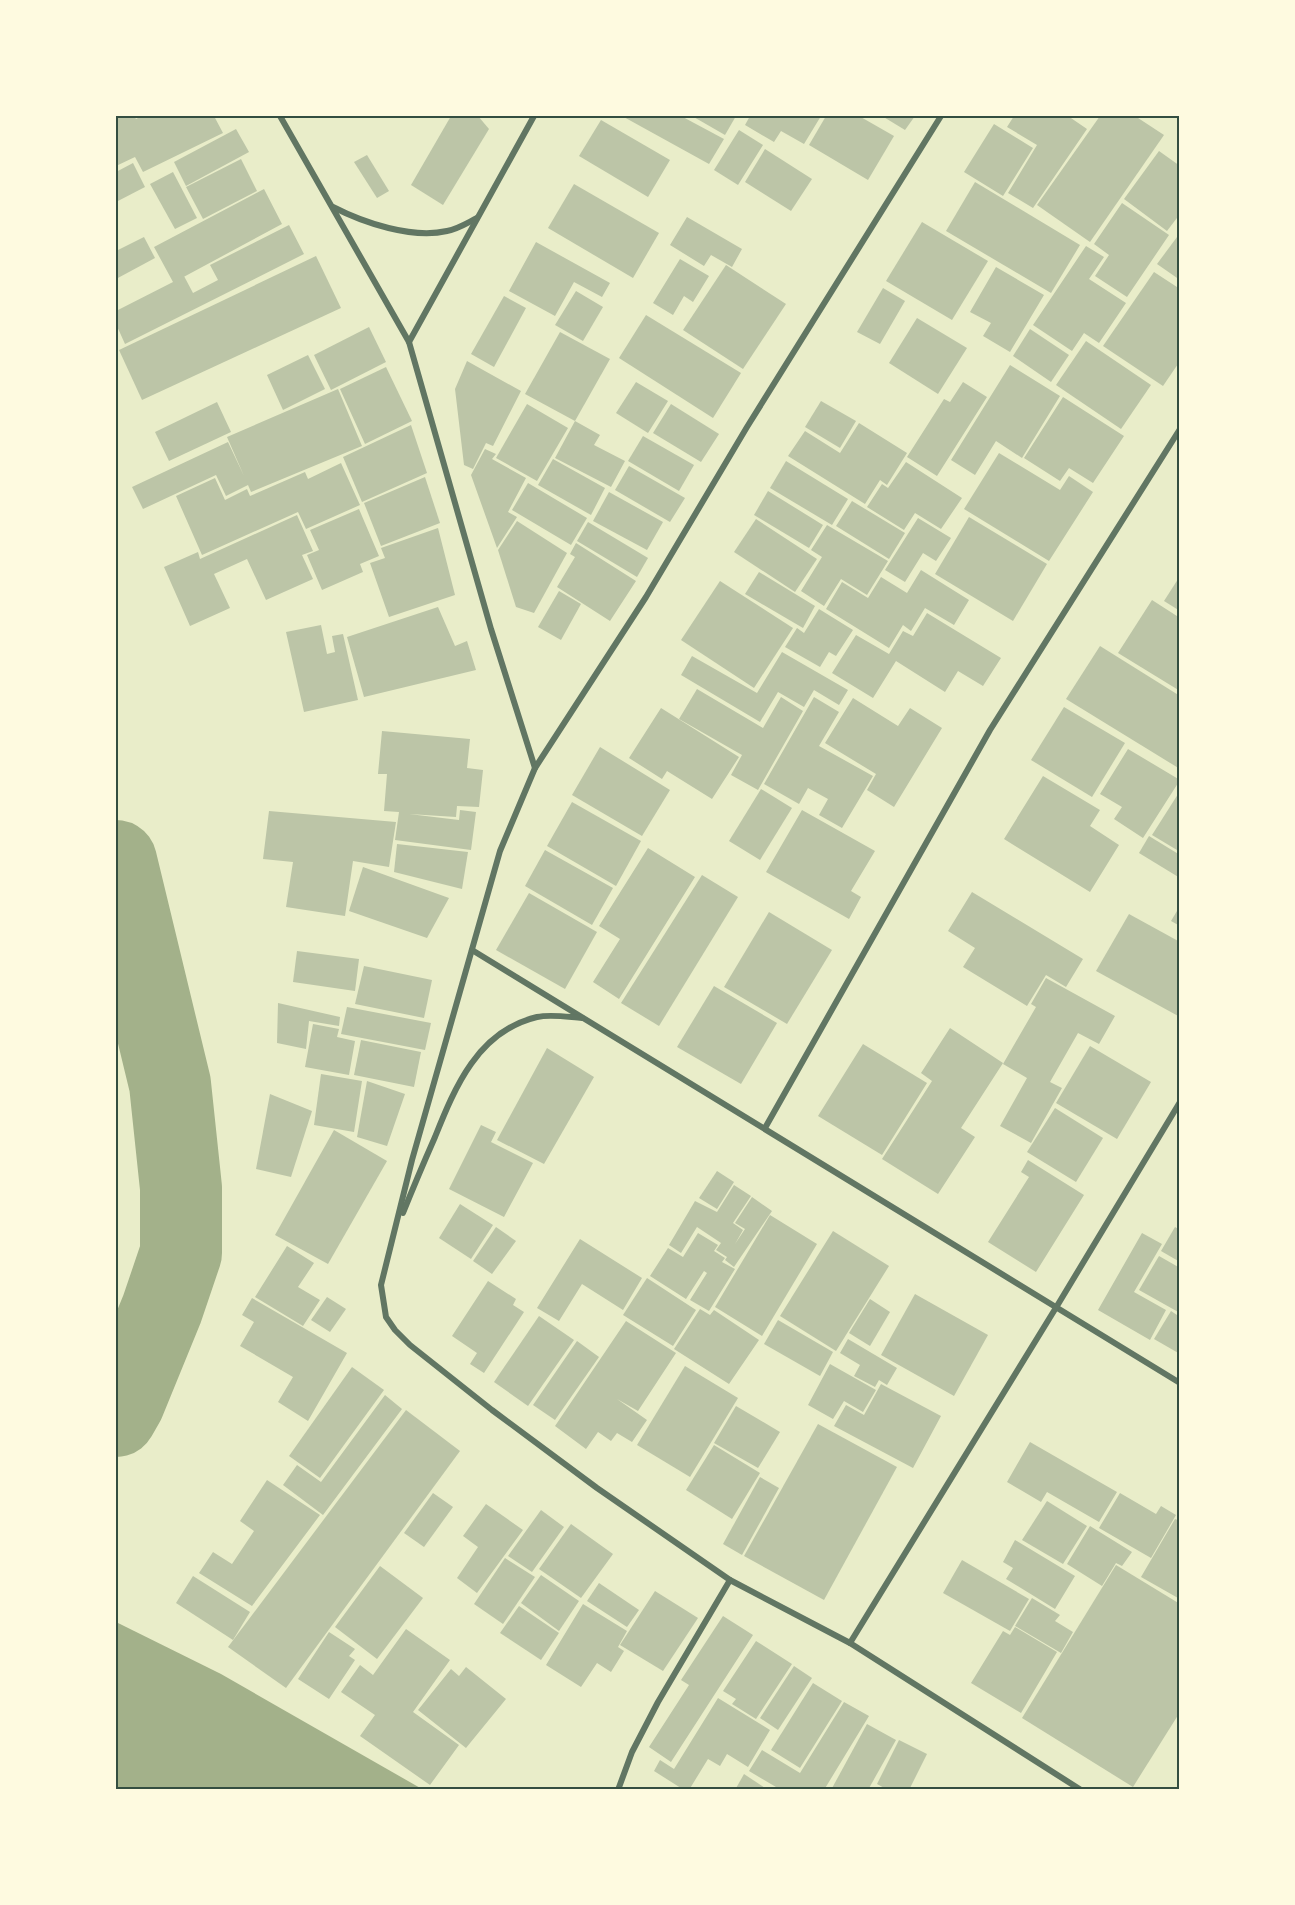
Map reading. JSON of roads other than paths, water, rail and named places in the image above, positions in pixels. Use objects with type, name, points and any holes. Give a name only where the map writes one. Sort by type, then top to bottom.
[{"type":"street","points":[[280,116],[409,342],[479,587],[535,768]]},
{"type":"street","points":[[409,342],[534,116]]},
{"type":"street","points":[[941,116],[747,427],[646,597],[535,768],[500,851],[412,1160],[381,1286],[386,1317],[410,1345],[492,1410],[597,1488],[730,1580],[850,1643],[1081,1790]]},
{"type":"street","points":[[333,207],[356,219],[382,227],[408,231],[445,232],[477,218]]},
{"type":"street","points":[[765,1128],[990,730],[1179,429]]},
{"type":"street","points":[[472,950],[1057,1306],[1179,1383]]},
{"type":"street","points":[[396,1230],[455,1088],[475,1057],[493,1040],[527,1020],[554,1016],[583,1018]]},
{"type":"street","points":[[850,1643],[1179,1102]]},
{"type":"street","points":[[618,1790],[632,1752],[658,1702],[730,1580]]},
{"type":"waterway","points":[[116,861],[170,1084],[181,1188],[181,1253],[162,1309],[124,1402],[116,1416]]}]
